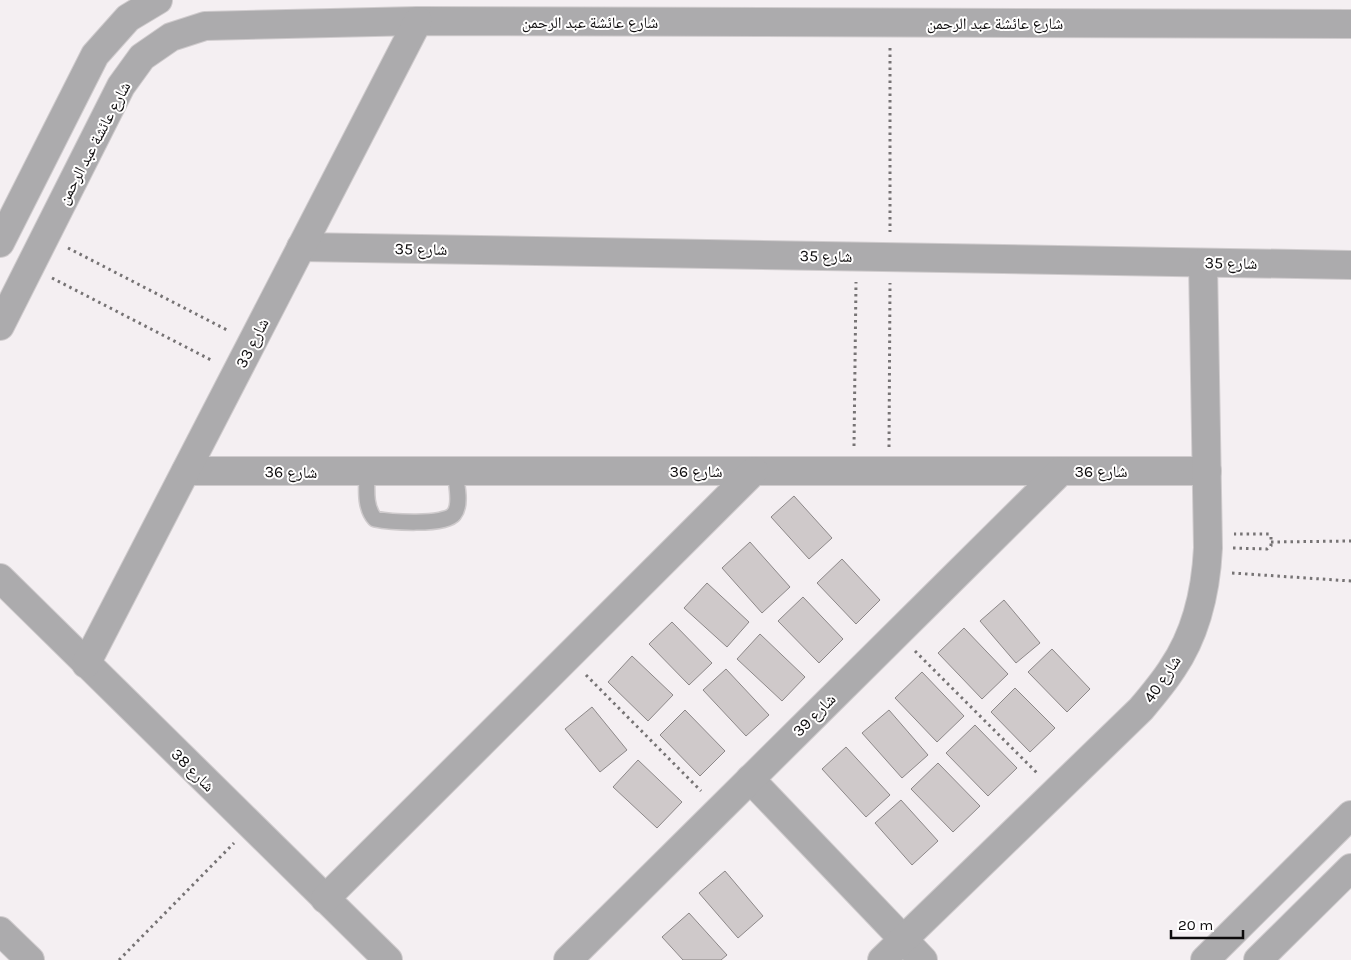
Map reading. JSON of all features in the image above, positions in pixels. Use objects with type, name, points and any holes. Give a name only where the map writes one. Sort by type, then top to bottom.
[{"type":"street","points":[[0,243],[95,55],[128,18],[158,0]]},
{"type":"street","name":"شارع عائشة عبد الرحمن","points":[[0,326],[121,86],[142,57],[171,37],[205,26],[418,21],[1351,24]]},
{"type":"street","name":"شارع 33","points":[[86,664],[418,21]]},
{"type":"street","name":"شارع 35","points":[[301,247],[1351,265]]},
{"type":"street","name":"شارع 40","points":[[882,960],[1142,709],[1173,668],[1195,621],[1208,551],[1203,263]]},
{"type":"street","name":"شارع 36","points":[[186,471],[1207,471]]},
{"type":"street","points":[[325,899],[754,471]]},
{"type":"street","name":"شارع 39","points":[[568,960],[1061,471]]},
{"type":"street","name":"شارع 38","points":[[0,578],[250,827],[388,960]]},
{"type":"street","points":[[750,780],[923,960]]},
{"type":"street","points":[[1205,960],[1351,815]]},
{"type":"street","points":[[1258,960],[1351,868]]},
{"type":"street","points":[[0,931],[30,960]]},
{"type":"lane","points":[[367,472],[369,513],[375,519],[442,521],[455,513],[458,506],[455,472]]},
{"type":"path","points":[[45,237],[252,343]]},
{"type":"path","points":[[854,471],[857,256]]},
{"type":"path","points":[[30,266],[236,373]]},
{"type":"path","points":[[1267,534],[1271,537],[1271,546],[1266,549],[1208,551],[1267,534]]},
{"type":"path","points":[[1271,542],[1351,541]]},
{"type":"path","points":[[1208,551],[1351,581]]},
{"type":"path","points":[[897,633],[1056,792]]},
{"type":"path","points":[[568,656],[719,810]]},
{"type":"path","points":[[119,960],[250,827]]},
{"type":"building","points":[[794,496],[832,538],[809,559],[771,517]]},
{"type":"building","points":[[750,542],[790,587],[762,613],[722,568]]},
{"type":"building","points":[[842,559],[880,600],[856,624],[817,583]]},
{"type":"building","points":[[707,583],[749,622],[727,647],[684,608]]},
{"type":"building","points":[[803,597],[843,639],[819,663],[778,621]]},
{"type":"building","points":[[1004,600],[1040,643],[1016,663],[980,621]]},
{"type":"building","points":[[672,622],[712,663],[689,685],[649,644]]},
{"type":"building","points":[[964,628],[1008,674],[982,699],[938,653]]},
{"type":"building","points":[[760,634],[805,677],[782,701],[737,659]]},
{"type":"building","points":[[1052,649],[1090,689],[1067,712],[1028,672]]},
{"type":"building","points":[[632,656],[673,695],[648,721],[608,682]]},
{"type":"building","points":[[726,669],[769,715],[746,736],[703,690]]},
{"type":"building","points":[[922,672],[964,716],[937,742],[895,698]]},
{"type":"building","points":[[1015,688],[1055,728],[1030,752],[991,712]]},
{"type":"building","points":[[592,707],[627,750],[600,772],[565,729]]},
{"type":"building","points":[[685,710],[725,751],[700,776],[660,735]]},
{"type":"building","points":[[889,710],[928,755],[902,778],[862,733]]},
{"type":"building","points":[[975,725],[1017,768],[988,796],[946,753]]},
{"type":"building","points":[[846,747],[890,795],[866,817],[822,769]]},
{"type":"building","points":[[638,760],[682,802],[657,828],[613,787]]},
{"type":"building","points":[[938,763],[980,806],[953,832],[911,789]]},
{"type":"building","points":[[901,800],[938,841],[912,865],[875,823]]},
{"type":"building","points":[[725,871],[763,916],[738,938],[699,893]]},
{"type":"building","points":[[689,913],[727,955],[721,960],[683,960],[662,937]]}]
